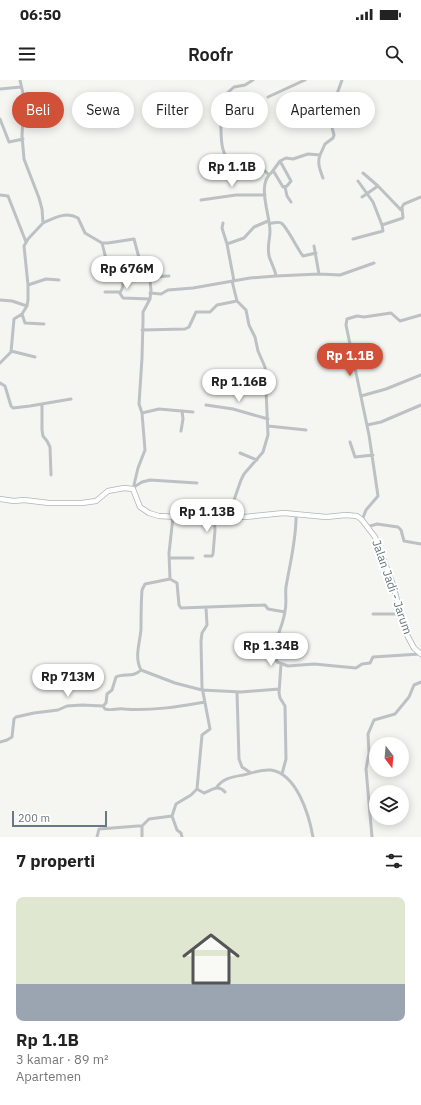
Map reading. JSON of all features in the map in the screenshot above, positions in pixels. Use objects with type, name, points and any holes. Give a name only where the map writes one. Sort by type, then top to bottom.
[{"type":"street","points":[[20,80],[24,98],[22,139],[25,164],[39,198],[43,223]]},
{"type":"street","points":[[253,80],[245,85],[234,87],[217,102],[220,116],[222,144],[225,156],[248,159],[256,158],[261,167],[268,174]]},
{"type":"street","points":[[268,97],[305,80]]},
{"type":"street","points":[[323,178],[318,161],[325,144],[334,137],[329,116],[342,80]]},
{"type":"street","points":[[0,89],[21,87]]},
{"type":"street","points":[[0,119],[8,141],[10,142],[22,139]]},
{"type":"street","points":[[276,276],[268,250],[270,232],[265,195],[265,180],[268,174],[272,172],[280,161],[286,158],[293,159],[308,154],[320,155]]},
{"type":"street","points":[[280,161],[291,181],[289,185],[285,187]]},
{"type":"street","points":[[272,172],[276,174],[285,187],[287,196],[291,202]]},
{"type":"street","points":[[363,173],[401,210],[403,218],[382,225]]},
{"type":"street","points":[[353,239],[383,231],[373,202],[358,181]]},
{"type":"street","points":[[362,197],[378,186]]},
{"type":"street","points":[[201,200],[236,195],[265,195]]},
{"type":"street","points":[[0,196],[8,196],[26,242]]},
{"type":"street","points":[[401,210],[404,204],[421,196]]},
{"type":"street","points":[[0,363],[11,351],[12,322],[15,318],[22,314],[27,306],[28,285],[24,251],[26,242],[43,223],[65,215],[76,216],[85,233],[102,243],[134,239],[142,269],[149,271],[150,277],[150,299],[144,312],[142,330],[139,404],[142,413],[145,450],[138,468],[134,488],[138,504],[143,510],[159,516],[172,517],[206,514],[228,517],[245,517],[264,516],[278,513],[296,513],[326,517],[354,515],[362,520],[366,510],[378,496],[367,425],[346,319],[357,316],[364,317],[391,313],[400,321],[421,315]]},
{"type":"street","points":[[227,244],[244,238],[254,227],[268,222],[273,224],[278,222],[284,225],[303,256],[316,253]]},
{"type":"street","points":[[223,223],[222,227],[227,244],[237,301],[246,310],[249,325],[255,337],[258,351],[265,367],[268,419],[266,444],[263,452],[244,474],[228,517]]},
{"type":"street","points":[[102,243],[109,271],[120,274],[122,278],[122,289],[120,293]]},
{"type":"street","points":[[314,246],[319,274]]},
{"type":"street","points":[[150,293],[161,294],[168,290],[193,288],[250,278],[319,274],[340,275],[374,263]]},
{"type":"street","points":[[150,277],[169,276]]},
{"type":"street","points":[[28,285],[46,279],[60,280]]},
{"type":"street","points":[[105,292],[120,293]]},
{"type":"street","points":[[120,293],[123,298],[150,299]]},
{"type":"street","points":[[0,300],[12,301],[27,306]]},
{"type":"street","points":[[142,330],[185,329],[189,327],[196,312],[210,312],[217,305],[237,301]]},
{"type":"street","points":[[22,314],[25,323],[44,324]]},
{"type":"street","points":[[11,351],[35,357]]},
{"type":"street","points":[[361,396],[386,389],[421,375]]},
{"type":"street","points":[[0,383],[5,386],[13,408],[71,399]]},
{"type":"street","points":[[42,404],[42,430],[43,436],[50,447],[51,475]]},
{"type":"street","points":[[206,405],[233,409],[268,419]]},
{"type":"street","points":[[367,425],[380,422],[421,405]]},
{"type":"street","points":[[142,413],[159,409],[193,412]]},
{"type":"street","points":[[181,431],[183,419],[182,411]]},
{"type":"street","points":[[268,426],[306,430]]},
{"type":"street","points":[[350,442],[355,457],[372,455]]},
{"type":"street","points":[[240,453],[257,460]]},
{"type":"street","points":[[0,498],[14,501],[24,500],[45,503],[82,503],[96,501],[108,491],[134,488],[142,482],[150,480],[197,483]]},
{"type":"street","points":[[296,513],[296,526],[286,589],[285,612],[274,651],[277,662],[294,666],[320,664],[356,668],[361,664],[370,663],[371,658],[374,656],[421,654]]},
{"type":"street","points":[[205,556],[212,556],[213,554],[215,530],[214,515]]},
{"type":"street","points":[[170,579],[170,541],[172,517]]},
{"type":"street","name":"Jalan Jadi - Jarum","points":[[362,520],[377,542],[392,582],[409,638],[414,648],[421,654]]},
{"type":"street","points":[[367,527],[377,524],[398,527],[401,530],[404,541],[421,544]]},
{"type":"street","points":[[170,558],[193,558]]},
{"type":"street","points":[[279,689],[237,692],[202,690],[175,683],[141,670],[138,664],[138,648],[142,590],[145,584],[170,579],[177,583],[180,607],[206,608],[265,605],[268,609],[285,612]]},
{"type":"street","points":[[182,837],[181,833],[177,830],[172,816],[176,804],[197,789],[202,735],[210,729],[202,690],[201,648],[202,633],[208,625],[206,608]]},
{"type":"street","points":[[373,614],[401,614]]},
{"type":"street","points":[[281,664],[279,689],[280,698],[286,709],[286,759],[282,774]]},
{"type":"street","points":[[103,706],[106,703],[106,694],[112,690],[116,677],[120,675],[136,675],[141,670]]},
{"type":"street","points":[[372,837],[366,774],[369,753],[368,734],[374,720],[395,714],[409,697],[414,685],[421,682]]},
{"type":"street","points":[[237,692],[239,759],[242,766],[251,773]]},
{"type":"street","points":[[0,742],[12,737],[14,719],[16,717],[58,710],[64,706],[103,706],[105,709],[111,711],[118,709],[144,710],[168,708],[205,702]]},
{"type":"street","points":[[197,789],[204,793],[216,788],[224,779],[251,773],[270,770],[282,774],[288,779],[303,801],[313,837]]},
{"type":"street","points":[[216,788],[221,788],[225,792]]},
{"type":"street","points":[[97,837],[98,829],[142,826],[149,820],[172,816]]},
{"type":"street","points":[[142,826],[142,837]]}]
